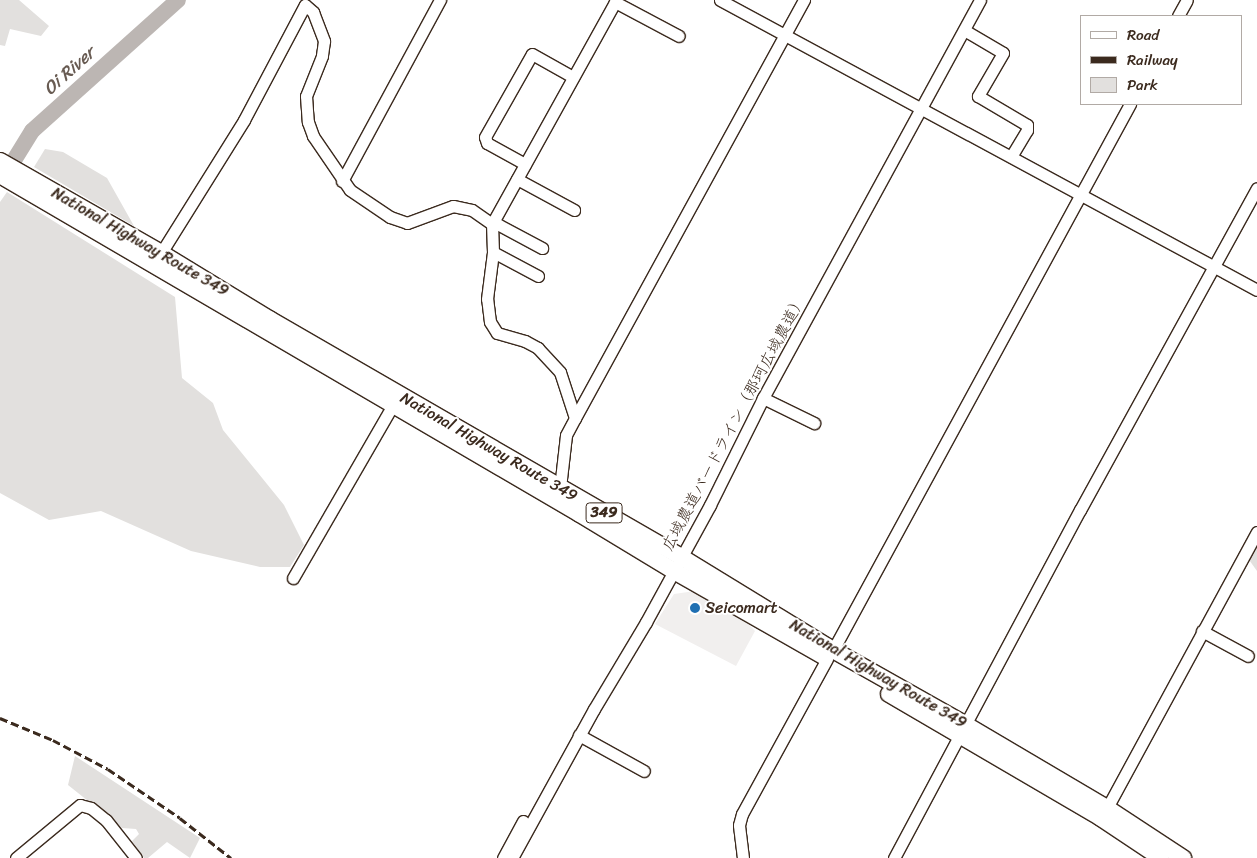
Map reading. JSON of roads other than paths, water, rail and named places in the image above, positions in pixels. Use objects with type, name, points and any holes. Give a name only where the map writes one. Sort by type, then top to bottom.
[{"type":"highway","name":"National Highway Route 349","points":[[0,161],[18,178],[392,405],[554,492]]},
{"type":"highway","name":"National Highway Route 349","points":[[0,175],[18,178],[161,253],[554,492],[830,654],[963,730],[1107,808],[1183,858]]},
{"type":"highway","name":"National Highway Route 349","points":[[963,730],[1162,858]]},
{"type":"street","points":[[342,181],[440,0]]},
{"type":"street","points":[[720,0],[1257,290]]},
{"type":"street","points":[[554,492],[561,479],[566,435],[804,0]]},
{"type":"street","name":"広域農道バードライン（那珂広域農道）","points":[[512,858],[522,840],[531,814],[579,735],[677,564],[764,398],[980,0]]},
{"type":"street","points":[[1179,15],[1187,0]]},
{"type":"street","points":[[575,418],[560,372],[538,348],[525,341],[497,332],[490,322],[487,299],[493,252],[492,224],[615,1],[678,36]]},
{"type":"street","points":[[161,253],[244,120],[303,2],[313,12],[324,41],[322,56],[306,96],[308,122],[313,136],[342,181],[350,190],[390,217],[407,223],[453,206],[472,210],[492,224],[499,225],[542,248]]},
{"type":"street","points":[[964,30],[1003,53],[978,96],[1027,125],[1027,130],[1011,157]]},
{"type":"street","points":[[525,164],[487,143],[485,137],[532,54],[573,77]]},
{"type":"street","points":[[743,858],[739,825],[742,814],[1079,194],[1129,105]]},
{"type":"street","points":[[517,179],[574,210]]},
{"type":"street","points":[[894,858],[1213,266],[1257,188]]},
{"type":"street","points":[[493,252],[538,276]]},
{"type":"street","points":[[764,398],[814,423]]},
{"type":"street","points":[[293,578],[392,405]]},
{"type":"street","points":[[1107,808],[1257,532]]},
{"type":"street","points":[[1202,631],[1248,656]]},
{"type":"street","points":[[579,735],[644,771]]},
{"type":"street","points":[[22,856],[80,804],[90,808],[106,820],[136,858]]},
{"type":"street","points":[[503,858],[531,814]]},
{"type":"street","points":[[521,858],[536,828],[531,814]]},
{"type":"waterway","name":"Oi River","points":[[3,178],[32,131],[178,0]]},
{"type":"railway","points":[[0,718],[53,740],[108,769],[180,818],[231,858]]},
{"type":"place","name":"Seicomart","points":[[695,608]]}]
